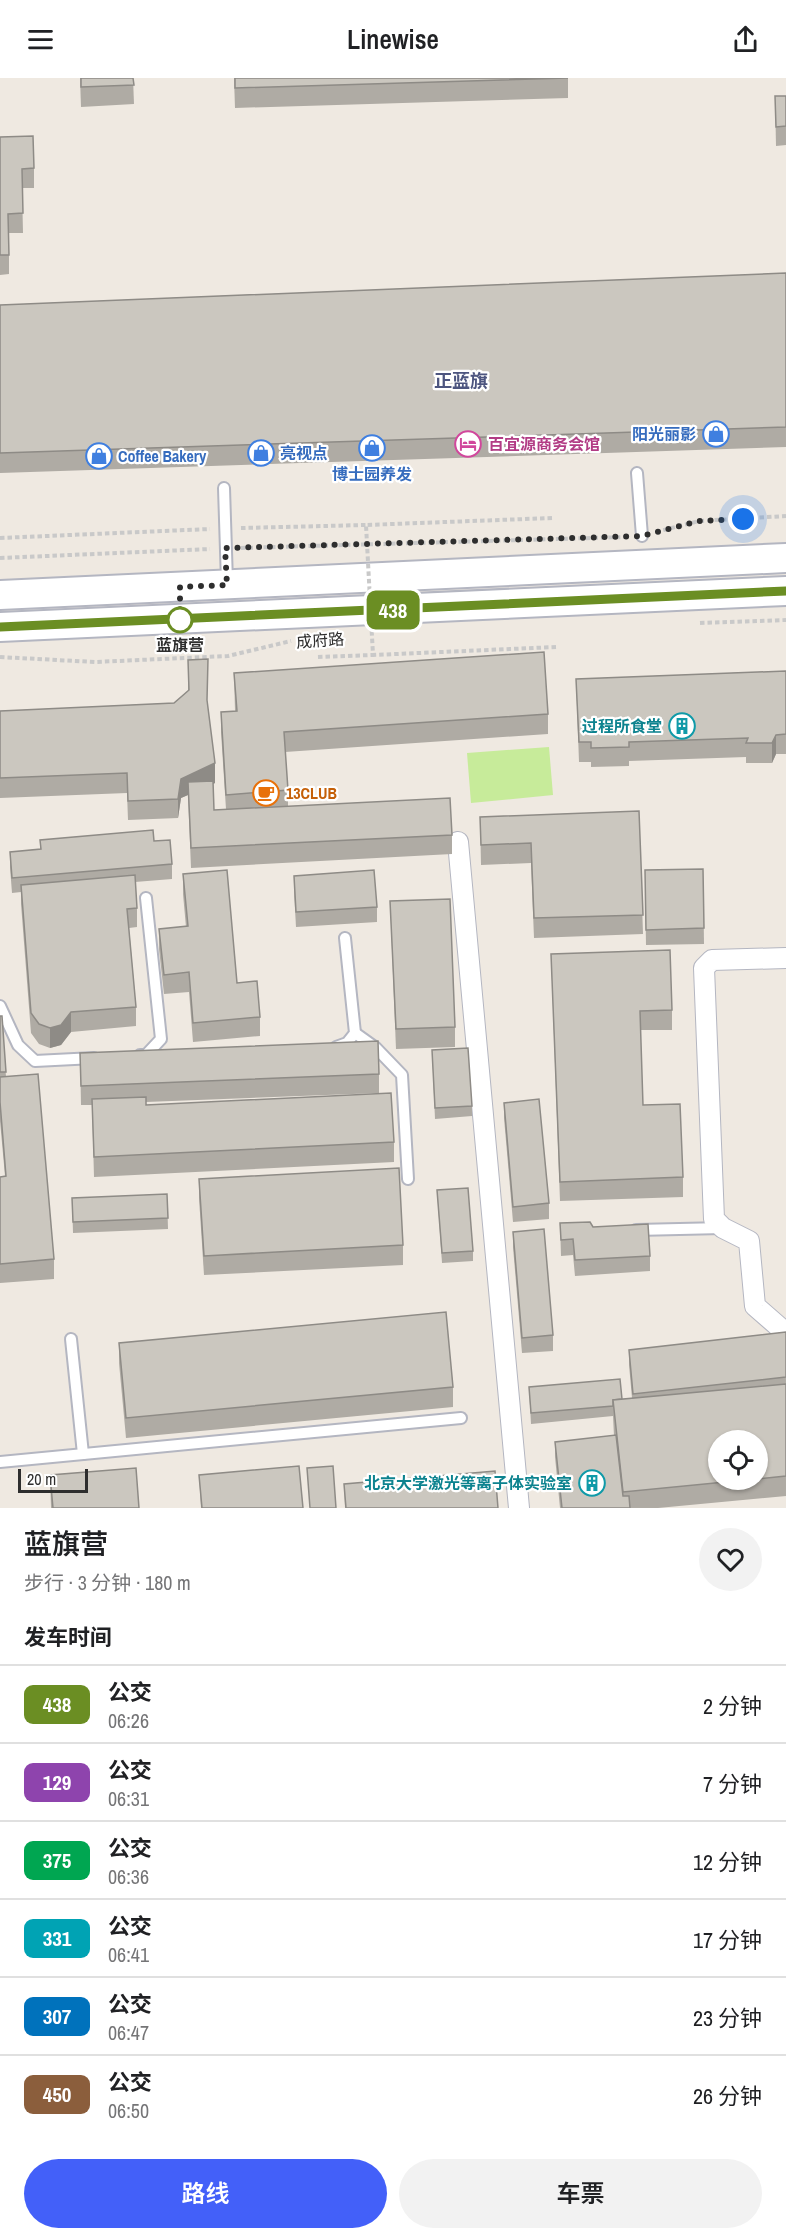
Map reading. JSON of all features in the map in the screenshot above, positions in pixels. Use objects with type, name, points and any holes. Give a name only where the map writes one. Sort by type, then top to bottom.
[{"type":"main road","points":[[0,595],[786,558]]},
{"type":"main road","name":"成府路","points":[[0,627],[786,591]]},
{"type":"street","points":[[458,842],[519,1508]]},
{"type":"street","points":[[786,958],[712,960],[704,968],[714,1219],[723,1228],[749,1241],[755,1306],[786,1333]]},
{"type":"lane","points":[[637,473],[642,536]]},
{"type":"lane","points":[[224,488],[227,585]]},
{"type":"lane","points":[[124,1056],[146,1055],[164,1042],[146,898]]},
{"type":"lane","points":[[322,1048],[347,1043],[355,1033],[345,938]]},
{"type":"lane","points":[[0,1006],[18,1045],[35,1061],[102,1057]]},
{"type":"lane","points":[[355,1033],[376,1048],[402,1075],[408,1179]]},
{"type":"lane","points":[[619,1231],[723,1228]]},
{"type":"lane","points":[[71,1339],[83,1455]]},
{"type":"lane","points":[[0,1462],[461,1418]]},
{"type":"path","points":[[642,536],[699,521],[786,516]]},
{"type":"path","points":[[0,538],[225,528],[310,528],[552,518]]},
{"type":"path","points":[[366,525],[374,655]]},
{"type":"path","points":[[0,558],[225,548],[675,535]]},
{"type":"path","points":[[691,624],[786,620]]},
{"type":"path","points":[[370,636],[382,636]]},
{"type":"path","name":"成府路","points":[[0,657],[95,662],[228,656],[299,639]]},
{"type":"path","points":[[318,657],[556,647]]},
{"type":"green space","points":[[549,747],[553,795],[471,803],[467,753]]},
{"type":"building","points":[[81,78],[133,78],[134,85],[81,87]]},
{"type":"building","points":[[235,78],[568,78],[235,88]]},
{"type":"building","points":[[775,96],[786,96],[786,126],[776,127]]},
{"type":"building","points":[[33,136],[34,168],[22,169],[23,213],[8,214],[9,255],[0,255],[0,137]]},
{"type":"building","points":[[786,273],[786,427],[0,453],[0,305]]},
{"type":"building","points":[[544,652],[548,714],[284,732],[288,790],[226,795],[221,712],[237,711],[234,673]]},
{"type":"building","points":[[208,659],[207,700],[215,763],[181,779],[178,799],[128,801],[127,773],[0,778],[0,711],[174,703],[189,690],[188,660]]},
{"type":"building","name":"过程所食堂","points":[[786,671],[786,734],[776,735],[772,743],[746,743],[748,738],[629,742],[629,747],[591,748],[591,742],[579,742],[576,679]]},
{"type":"building","points":[[213,781],[214,810],[450,798],[452,835],[191,848],[188,782]]},
{"type":"building","points":[[639,811],[643,915],[534,918],[531,843],[481,845],[480,817]]},
{"type":"building","points":[[153,830],[154,841],[170,840],[172,864],[12,878],[10,852],[41,849],[40,840]]},
{"type":"building","points":[[703,869],[704,928],[646,930],[645,870]]},
{"type":"building","points":[[227,870],[237,983],[257,981],[260,1017],[193,1023],[189,972],[164,975],[159,929],[188,926],[183,874]]},
{"type":"building","points":[[374,870],[377,907],[296,912],[294,876]]},
{"type":"building","points":[[135,875],[137,908],[127,909],[136,1007],[71,1012],[61,1025],[50,1028],[39,1024],[31,1013],[21,885]]},
{"type":"building","points":[[450,899],[455,1027],[396,1029],[390,901]]},
{"type":"building","points":[[670,950],[672,1010],[640,1011],[643,1105],[680,1104],[683,1177],[560,1182],[551,954]]},
{"type":"building","points":[[0,1016],[2,1016],[6,1072],[0,1072]]},
{"type":"building","points":[[378,1041],[379,1074],[81,1086],[80,1053]]},
{"type":"building","points":[[468,1048],[472,1106],[435,1108],[432,1050]]},
{"type":"building","points":[[38,1074],[54,1259],[0,1264],[0,1177],[6,1176],[0,1077]]},
{"type":"building","points":[[391,1093],[394,1142],[94,1157],[92,1099],[146,1097],[146,1105]]},
{"type":"building","points":[[539,1099],[549,1203],[513,1207],[504,1103]]},
{"type":"building","points":[[399,1168],[403,1245],[204,1256],[199,1179]]},
{"type":"building","points":[[468,1188],[473,1251],[442,1253],[437,1190]]},
{"type":"building","points":[[167,1194],[168,1218],[73,1222],[72,1198]]},
{"type":"building","points":[[590,1222],[593,1227],[648,1224],[650,1256],[575,1260],[573,1239],[561,1240],[560,1223]]},
{"type":"building","points":[[544,1229],[553,1335],[522,1338],[513,1232]]},
{"type":"building","points":[[446,1312],[453,1387],[126,1418],[119,1343]]},
{"type":"building","points":[[786,1332],[786,1377],[633,1394],[629,1350]]},
{"type":"building","points":[[620,1379],[622,1399],[613,1400],[613,1406],[531,1413],[529,1387]]},
{"type":"building","points":[[786,1384],[786,1476],[768,1478],[768,1430],[708,1430],[708,1484],[623,1492],[613,1400]]},
{"type":"building","name":"北京大学激光等离子体实验室","points":[[616,1435],[623,1496],[629,1496],[630,1508],[562,1508],[555,1442]]},
{"type":"building","points":[[299,1466],[303,1508],[202,1508],[199,1475]]},
{"type":"building","points":[[333,1466],[336,1508],[310,1508],[307,1468]]},
{"type":"building","points":[[136,1468],[139,1508],[53,1508],[50,1475]]},
{"type":"building","points":[[495,1471],[498,1508],[346,1508],[344,1484]]},
{"type":"bus line","name":"438","points":[[0,627],[105,624],[786,591]]},
{"type":"place","name":"阳光丽影","points":[[716,434]]},
{"type":"place","name":"百宜源商务会馆","points":[[468,444]]},
{"type":"place","name":"博士园养发","points":[[372,448]]},
{"type":"place","name":"亮视点","points":[[261,453]]},
{"type":"place","name":"Coffee Bakery","points":[[99,456]]},
{"type":"place","name":"蓝旗营","points":[[180,620]]},
{"type":"place","name":"过程所食堂","points":[[682,726]]},
{"type":"place","name":"13CLUB","points":[[266,793]]},
{"type":"place","name":"北京大学激光等离子体实验室","points":[[592,1483]]},
{"type":"district","name":"正蓝旗","points":[[461,380]]},
{"type":"route","points":[[180,620],[180,587],[227,585],[225,548],[642,536],[699,521],[743,519]]}]
